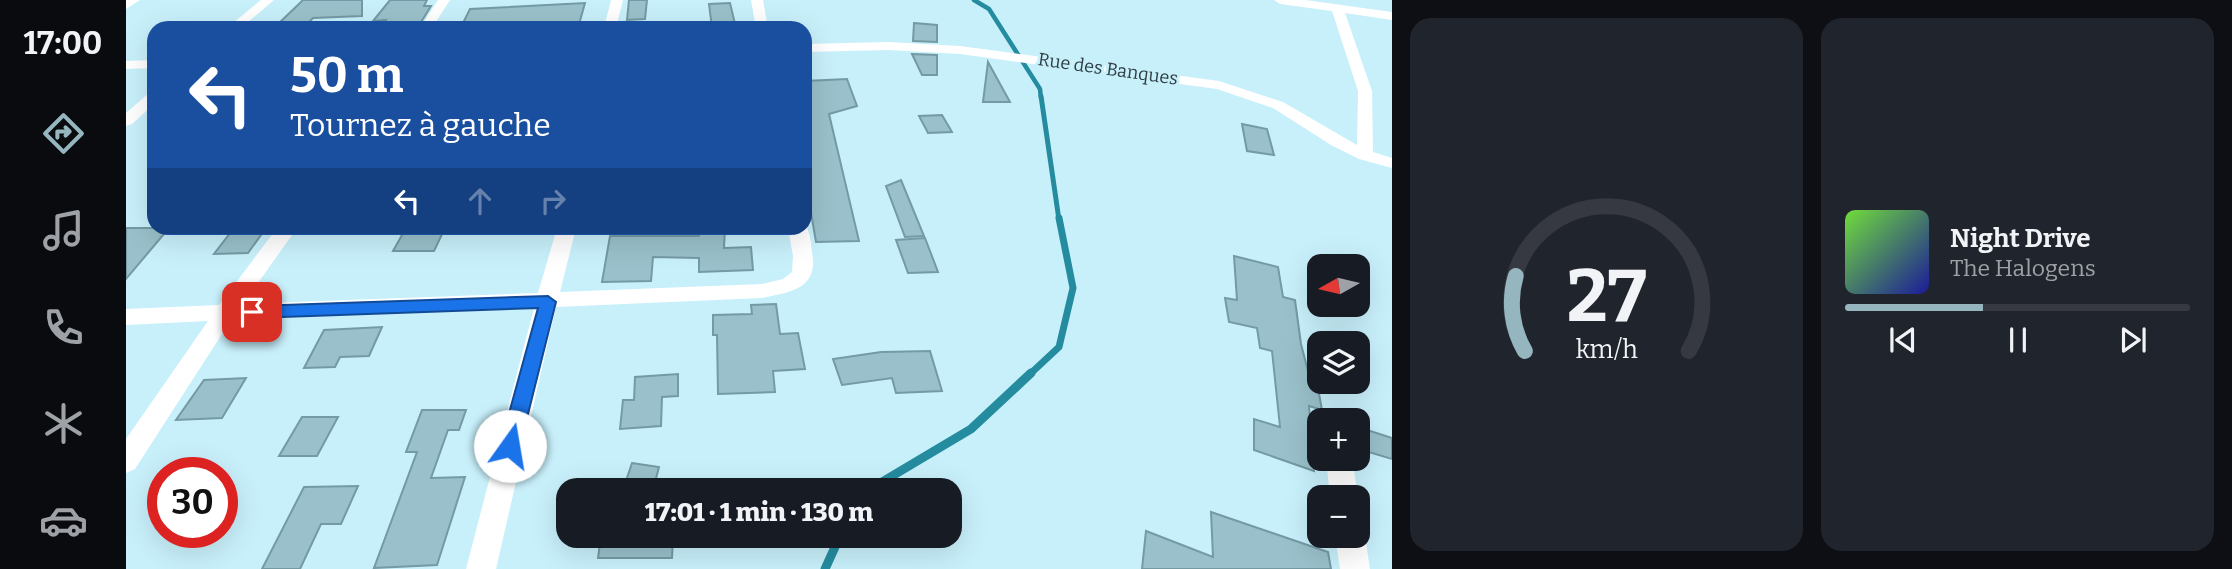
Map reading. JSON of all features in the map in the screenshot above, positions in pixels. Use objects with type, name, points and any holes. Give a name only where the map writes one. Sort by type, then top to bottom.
[{"type":"street","points":[[126,5],[134,0]]},
{"type":"street","points":[[242,21],[268,0]]},
{"type":"street","points":[[430,21],[444,0]]},
{"type":"street","points":[[612,21],[617,0]]},
{"type":"street","points":[[757,0],[761,21]]},
{"type":"street","points":[[1280,0],[1392,16]]},
{"type":"street","points":[[1336,8],[1365,91],[1365,155]]},
{"type":"street","name":"Rue des Banques","points":[[812,48],[888,46],[960,50],[1219,85],[1278,104],[1337,142],[1365,155],[1392,163]]},
{"type":"street","points":[[126,65],[147,64]]},
{"type":"street","points":[[128,118],[147,102]]},
{"type":"street","points":[[126,461],[225,313],[283,235]]},
{"type":"street","points":[[481,569],[564,235]]},
{"type":"street","points":[[126,317],[548,302],[762,291],[793,284],[801,278],[804,268],[799,235]]},
{"type":"street","points":[[1352,548],[1355,569]]},
{"type":"building","points":[[303,0],[362,0],[362,16],[281,21]]},
{"type":"building","points":[[390,0],[427,0],[424,6],[431,6],[422,21],[373,21]]},
{"type":"building","points":[[629,0],[647,0],[645,19],[627,20]]},
{"type":"building","points":[[585,3],[580,21],[464,21],[470,9]]},
{"type":"building","points":[[730,3],[734,21],[711,21],[709,4]]},
{"type":"building","points":[[914,23],[937,25],[937,42],[913,41]]},
{"type":"building","points":[[912,54],[937,55],[937,75],[922,75]]},
{"type":"building","points":[[988,62],[1010,102],[983,102]]},
{"type":"building","points":[[847,79],[857,106],[829,114],[859,241],[816,242],[812,219],[812,81]]},
{"type":"building","points":[[942,115],[952,132],[928,133],[919,116]]},
{"type":"building","points":[[1242,124],[1267,129],[1274,155],[1247,151]]},
{"type":"building","points":[[901,180],[924,236],[905,237],[886,186]]},
{"type":"building","points":[[126,228],[147,228],[147,235],[163,235],[126,279]]},
{"type":"building","points":[[229,235],[261,235],[248,253],[214,254]]},
{"type":"building","points":[[402,235],[442,235],[434,251],[393,251]]},
{"type":"building","points":[[725,235],[724,248],[751,247],[753,270],[699,272],[699,258],[653,257],[651,281],[602,282],[610,236]]},
{"type":"building","points":[[925,238],[938,272],[908,273],[896,240]]},
{"type":"building","points":[[1234,256],[1278,267],[1283,297],[1295,300],[1307,367],[1307,394],[1319,394],[1322,408],[1307,408],[1307,469],[1254,450],[1254,419],[1280,427],[1272,351],[1260,348],[1257,328],[1229,322],[1225,298],[1237,300]]},
{"type":"building","points":[[776,304],[780,334],[798,333],[805,369],[773,371],[775,392],[718,394],[717,335],[713,335],[713,315],[752,314],[751,305]]},
{"type":"building","points":[[382,327],[369,356],[340,357],[335,367],[304,368],[324,330]]},
{"type":"building","points":[[930,351],[942,391],[896,393],[892,378],[842,385],[833,359],[881,352]]},
{"type":"building","points":[[678,374],[678,396],[662,397],[661,426],[620,429],[623,400],[634,400],[635,377]]},
{"type":"building","points":[[246,378],[222,418],[176,420],[204,380]]},
{"type":"building","points":[[422,410],[466,410],[459,430],[448,430],[431,478],[465,477],[437,565],[374,568],[417,452],[406,452]]},
{"type":"building","points":[[302,417],[338,417],[317,456],[279,456]]},
{"type":"building","points":[[1370,431],[1392,438],[1392,459],[1370,452]]},
{"type":"building","points":[[632,463],[659,467],[656,478],[627,478]]},
{"type":"building","points":[[358,486],[341,524],[321,524],[300,569],[262,569],[304,487]]},
{"type":"building","points":[[1211,512],[1307,545],[1307,548],[1328,552],[1331,569],[1142,569],[1146,531],[1213,557]]},
{"type":"building","points":[[599,548],[672,548],[672,558],[598,558]]},
{"type":"waterway","points":[[974,0],[989,9],[1040,89],[1041,98]]},
{"type":"waterway","points":[[1041,96],[1059,220]]},
{"type":"waterway","points":[[1029,375],[1059,347],[1073,288],[1059,218]]},
{"type":"waterway","points":[[889,478],[971,429],[1031,373]]},
{"type":"waterway","points":[[825,569],[835,548]]},
{"type":"route","points":[[252,312],[548,302],[510,446]]}]
